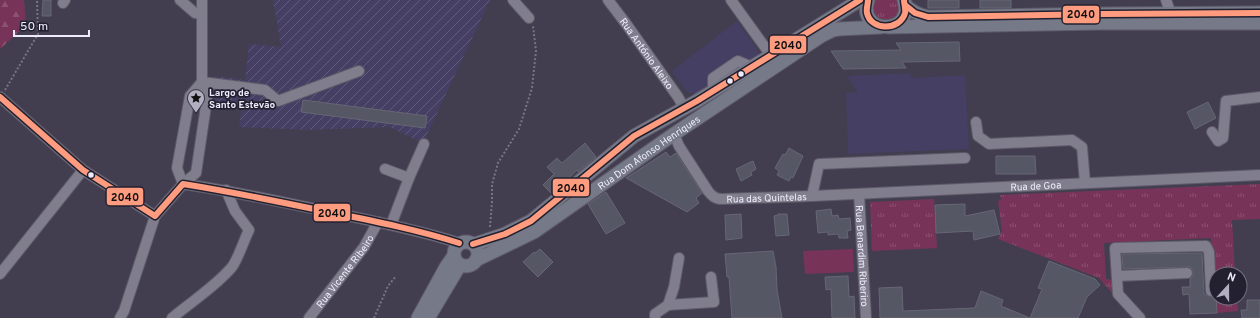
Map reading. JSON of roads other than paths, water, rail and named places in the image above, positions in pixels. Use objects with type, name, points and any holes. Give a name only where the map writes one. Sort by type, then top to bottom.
[{"type":"main road","name":"Rua Dom Afonso Henriques","points":[[457,261],[467,266],[471,265],[476,260],[534,232],[703,115],[775,60],[860,0]]},
{"type":"main road","points":[[868,0],[866,8],[870,20],[875,24],[884,27],[894,26],[903,17],[905,3]]},
{"type":"main road","points":[[905,3],[912,12],[920,16],[928,17],[1260,13]]},
{"type":"main road","name":"Rua Dom Afonso Henriques","points":[[459,243],[466,241],[473,244],[505,234],[531,221],[630,139],[642,131],[697,102],[752,67],[775,60],[833,30],[884,27],[1103,23],[1260,23]]},
{"type":"main road","points":[[697,102],[703,108],[703,115]]},
{"type":"main road","points":[[660,122],[660,132],[672,136]]},
{"type":"main road","points":[[428,318],[457,261],[454,249],[459,243]]},
{"type":"main road","points":[[473,244],[476,246],[478,253],[476,260]]},
{"type":"main road","points":[[418,318],[446,267],[457,261]]},
{"type":"street","points":[[180,0],[195,13],[202,14]]},
{"type":"street","points":[[120,318],[124,311],[155,216],[183,184],[196,173],[207,99],[202,82],[202,0]]},
{"type":"street","points":[[513,0],[529,18]]},
{"type":"street","name":"Rua António Aleixo","points":[[608,0],[678,97],[684,108]]},
{"type":"street","points":[[731,0],[775,60]]},
{"type":"street","points":[[1166,0],[1171,14]]},
{"type":"street","points":[[202,82],[265,90],[278,101],[359,71]]},
{"type":"street","points":[[183,184],[177,168],[190,96],[202,82]]},
{"type":"street","points":[[2,94],[83,170],[155,216]]},
{"type":"street","points":[[1212,132],[1218,141],[1223,138],[1226,101],[1260,97]]},
{"type":"street","points":[[976,122],[978,136],[989,144],[1072,140],[1082,147],[1085,183]]},
{"type":"street","name":"Rua das Quintelas","points":[[672,136],[708,191],[716,199],[812,196],[819,164],[965,158]]},
{"type":"street","points":[[391,225],[424,144]]},
{"type":"street","points":[[385,169],[409,178]]},
{"type":"street","points":[[0,274],[83,170]]},
{"type":"street","name":"Rua de Goa","points":[[812,196],[1260,175]]},
{"type":"street","points":[[183,184],[226,190],[378,222],[431,234],[459,243]]},
{"type":"street","points":[[172,318],[206,292],[233,266],[249,230],[235,211],[226,190]]},
{"type":"street","name":"Rua Benardim Riberiro","points":[[859,194],[866,318]]},
{"type":"street","name":"Rua Vicente Ribeiro","points":[[309,318],[364,247],[378,222]]},
{"type":"street","points":[[1140,318],[1118,294],[1115,248],[1206,246],[1209,252],[1210,266]]},
{"type":"street","points":[[668,305],[674,288],[679,258]]},
{"type":"street","points":[[1117,276],[1187,274]]},
{"type":"street","points":[[655,318],[655,314],[668,305],[714,302],[711,277]]},
{"type":"place","name":"Largo de Santo Estevão","points":[[196,113]]}]
